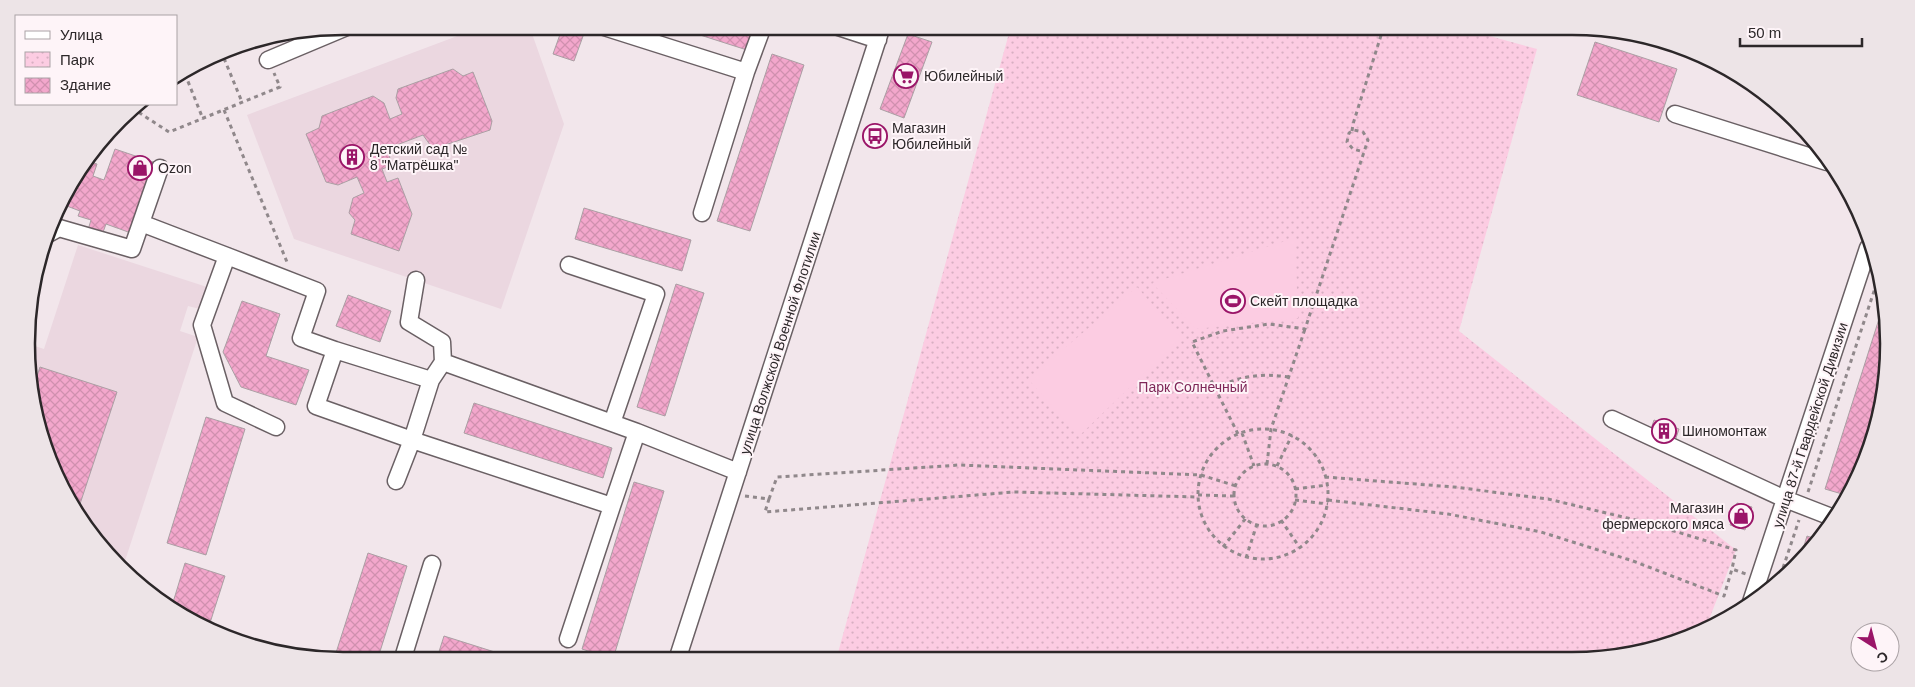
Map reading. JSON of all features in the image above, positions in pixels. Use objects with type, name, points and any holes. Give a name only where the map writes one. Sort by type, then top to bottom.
[{"type":"street","points":[[629,35],[746,72]]},
{"type":"street","points":[[702,213],[746,72],[760,35]]},
{"type":"street","name":"улица Волжской Военной Флотилии","points":[[680,652],[879,35]]},
{"type":"street","points":[[268,60],[325,36]]},
{"type":"street","points":[[1675,114],[1819,160]]},
{"type":"street","points":[[56,229],[59,228],[132,249],[160,168]]},
{"type":"street","points":[[141,223],[317,291],[301,338],[431,380]]},
{"type":"street","name":"улица 87-й Гвардейской Дивизии","points":[[1755,591],[1866,253]]},
{"type":"street","points":[[227,256],[202,325],[225,403],[276,427]]},
{"type":"street","points":[[569,265],[656,294],[612,423]]},
{"type":"street","points":[[396,481],[412,440],[431,380],[443,362],[442,342],[409,322],[416,280]]},
{"type":"street","points":[[335,350],[316,406],[612,506]]},
{"type":"street","points":[[443,362],[637,432],[738,472]]},
{"type":"street","points":[[1612,418],[1785,499],[1828,515]]},
{"type":"street","points":[[568,639],[637,432]]},
{"type":"street","points":[[405,652],[432,564]]},
{"type":"path","points":[[1364,152],[1353,149],[1347,142],[1381,35]]},
{"type":"path","points":[[224,58],[242,102]]},
{"type":"path","points":[[139,113],[169,132],[224,110],[280,87],[268,60]]},
{"type":"path","points":[[186,78],[203,118]]},
{"type":"path","points":[[224,110],[296,283]]},
{"type":"path","points":[[1267,464],[1271,429],[1368,140],[1363,132],[1352,131]]},
{"type":"path","points":[[1783,568],[1875,289]]},
{"type":"path","points":[[1254,466],[1240,434],[1192,342],[1223,331],[1269,324],[1305,329]]},
{"type":"path","points":[[1215,388],[1228,381],[1248,376],[1272,374],[1289,377]]},
{"type":"path","points":[[1271,429],[1292,435],[1309,447],[1322,465],[1328,485],[1328,502],[1323,521],[1314,536],[1300,548],[1283,557],[1265,560],[1246,558],[1223,547],[1208,531],[1200,512],[1197,490],[1202,470],[1213,451],[1230,438],[1240,434],[1250,430],[1271,429]]},
{"type":"path","points":[[1277,466],[1292,435]]},
{"type":"path","points":[[1267,464],[1277,466],[1285,471],[1292,479],[1295,489],[1293,508],[1287,516],[1269,525],[1256,524],[1246,518],[1236,506],[1234,496],[1240,477],[1254,466],[1267,464]]},
{"type":"path","points":[[1234,496],[1014,492],[765,512],[777,477],[950,466],[1070,469],[1201,476],[1236,486]]},
{"type":"path","points":[[1295,500],[1448,514],[1541,532],[1633,562],[1724,596],[1736,550],[1648,523],[1548,499],[1454,487],[1326,477]]},
{"type":"path","points":[[1295,489],[1328,485]]},
{"type":"path","points":[[731,493],[769,499]]},
{"type":"path","points":[[1223,547],[1246,518]]},
{"type":"path","points":[[1281,520],[1300,548]]},
{"type":"path","points":[[1246,558],[1256,524]]},
{"type":"path","points":[[1732,569],[1759,578]]},
{"type":"shaded area","points":[[460,35],[532,35],[564,124],[501,309],[294,239],[247,115]]},
{"type":"shaded area","points":[[78,245],[207,287],[200,309],[188,306],[180,331],[198,337],[125,562],[87,515],[58,462],[41,404],[38,384],[35,346],[44,349]]},
{"type":"green space","name":"Парк Солнечный","points":[[1009,35],[1486,35],[1537,49],[1459,331],[1736,550],[1709,619],[1671,636],[1632,646],[1572,652],[838,652]]},
{"type":"green space","name":"Скейт площадка","points":[[1295,238],[1298,318],[1196,329],[1152,283]]},
{"type":"green space","points":[[1137,287],[1181,338],[1079,436],[1028,379]]},
{"type":"building","points":[[560,35],[583,35],[574,61],[553,54]]},
{"type":"building","points":[[700,35],[751,35],[747,50]]},
{"type":"building","name":"Юбилейный","points":[[908,35],[932,42],[904,118],[880,109]]},
{"type":"building","points":[[1595,42],[1677,69],[1659,122],[1577,95]]},
{"type":"building","points":[[772,54],[804,65],[750,231],[717,221]]},
{"type":"building","name":"Детский сад № 8 \"Матрёшка\"","points":[[453,69],[463,76],[473,72],[492,121],[490,130],[433,149],[423,135],[386,149],[393,165],[382,169],[387,182],[398,178],[412,214],[399,251],[351,234],[355,220],[349,213],[353,198],[364,193],[357,177],[338,185],[326,182],[306,134],[319,128],[322,116],[373,96],[384,103],[390,119],[402,114],[396,98],[398,89]]},
{"type":"building","points":[[115,149],[156,163],[131,233],[106,224],[102,235],[88,230],[91,220],[78,216],[80,211],[67,206],[76,189],[94,163],[97,164],[93,176],[104,180]]},
{"type":"building","points":[[584,208],[691,240],[682,271],[575,239]]},
{"type":"building","points":[[676,284],[704,293],[665,416],[637,407]]},
{"type":"building","points":[[348,295],[391,311],[380,342],[336,326]]},
{"type":"building","points":[[242,301],[280,314],[266,356],[309,370],[296,405],[241,387],[223,352]]},
{"type":"building","points":[[1879,320],[1880,344],[1877,384],[1864,443],[1841,494],[1825,489]]},
{"type":"building","points":[[40,367],[117,392],[80,504],[58,462],[51,443],[41,404],[37,376]]},
{"type":"building","points":[[474,403],[612,448],[603,478],[464,433]]},
{"type":"building","points":[[206,417],[245,429],[206,555],[167,543]]},
{"type":"building","name":"Шиномонтаж","points":[[1654,420],[1679,429],[1675,441],[1650,432]]},
{"type":"building","points":[[634,482],[664,491],[615,652],[591,652],[582,649]]},
{"type":"building","name":"Магазин фермерского мяса","points":[[1737,503],[1752,507],[1745,530],[1730,525]]},
{"type":"building","points":[[1807,536],[1811,537],[1804,546]]},
{"type":"building","points":[[368,553],[407,566],[380,652],[336,652]]},
{"type":"building","points":[[185,563],[225,576],[210,622],[173,601]]},
{"type":"building","points":[[444,636],[495,652],[439,652]]},
{"type":"place","name":"Юбилейный","points":[[906,76]]},
{"type":"place","name":"Магазин Юбилейный","points":[[875,136]]},
{"type":"place","name":"Детский сад № 8 \"Матрёшка\"","points":[[352,157]]},
{"type":"place","name":"Ozon","points":[[140,168]]},
{"type":"place","name":"Скейт площадка","points":[[1233,301]]},
{"type":"place","name":"Шиномонтаж","points":[[1664,431]]},
{"type":"place","name":"Магазин фермерского мяса","points":[[1741,516]]}]
